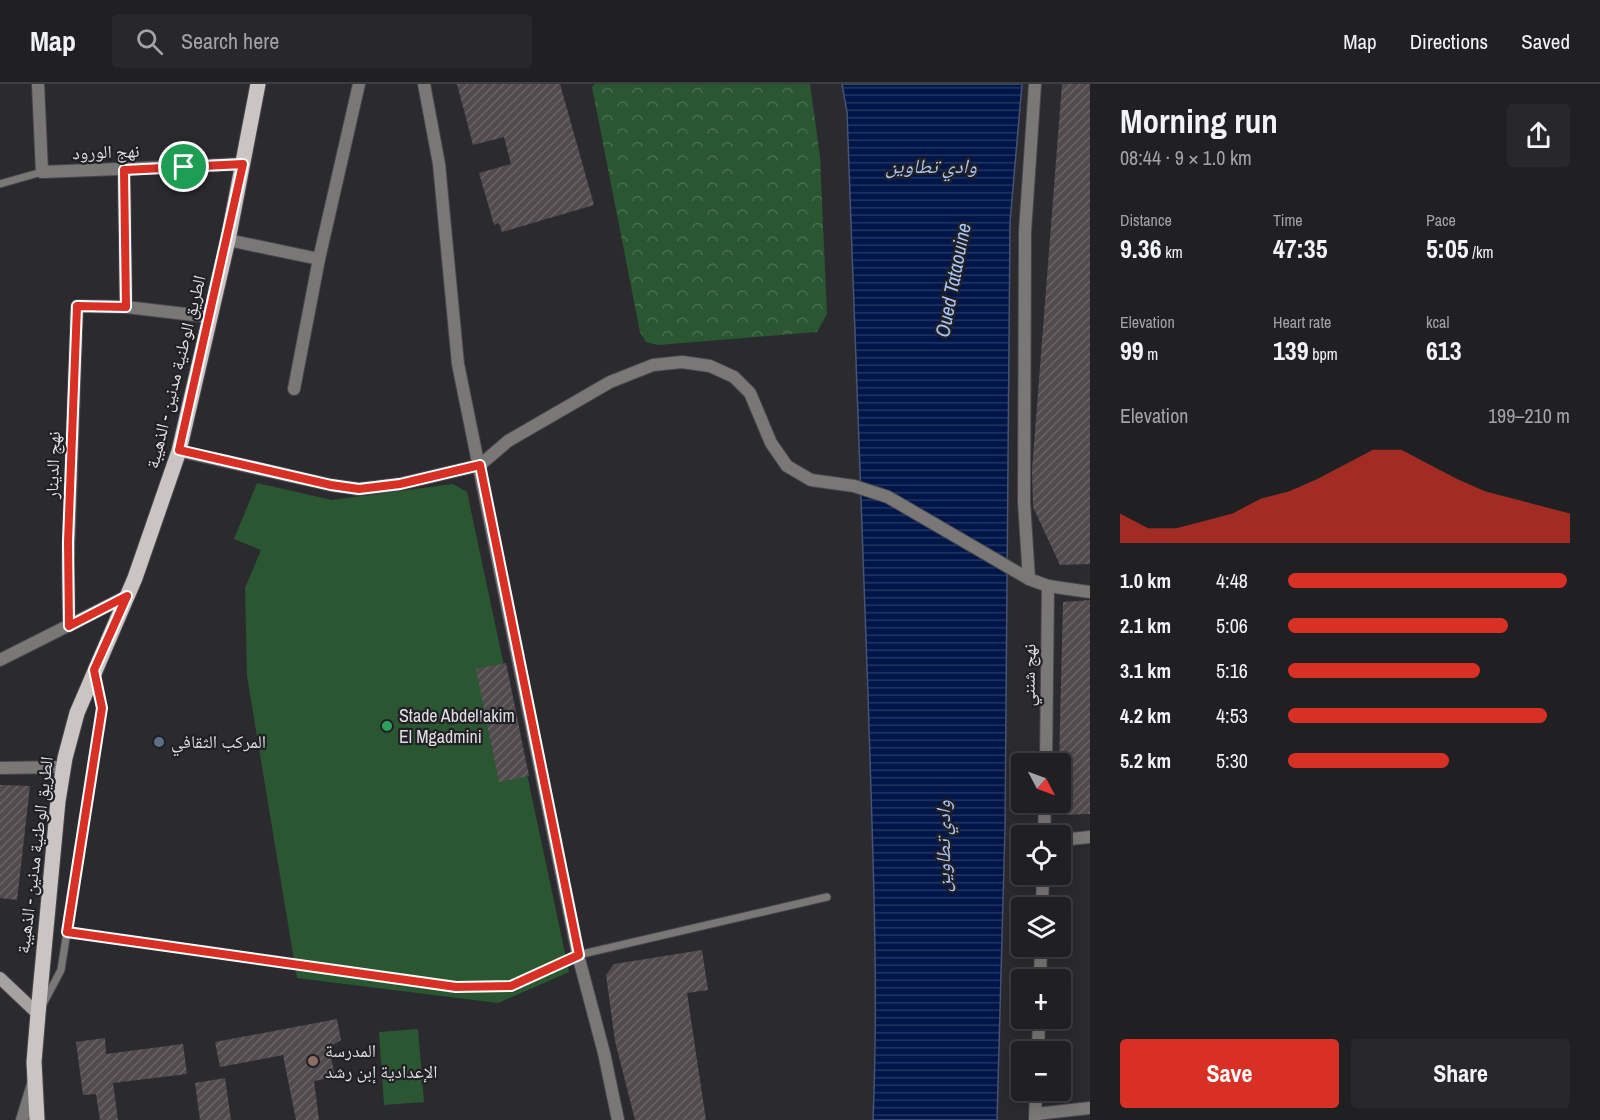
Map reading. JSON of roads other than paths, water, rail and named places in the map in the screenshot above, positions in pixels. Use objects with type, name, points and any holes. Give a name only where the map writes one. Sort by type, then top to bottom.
[{"type":"main road","name":"الطريق الوطنية مدنين - الذهيبة","points":[[37,1120],[35,1078],[38,1014],[58,801],[64,767],[77,713],[127,596],[179,450],[228,240],[258,84]]},
{"type":"main road","points":[[0,978],[38,1014]]},
{"type":"street","points":[[38,84],[42,172]]},
{"type":"street","points":[[294,389],[319,259],[359,84]]},
{"type":"street","points":[[424,84],[439,164],[458,363],[579,955],[618,1120]]},
{"type":"street","points":[[1029,579],[1024,502],[1025,232],[1035,84]]},
{"type":"street","name":"نهج الورود","points":[[42,172],[243,164]]},
{"type":"street","points":[[124,170],[126,307],[211,317]]},
{"type":"street","points":[[228,240],[319,259]]},
{"type":"street","name":"نهج الدينار","points":[[69,626],[68,553],[77,306],[126,307]]},
{"type":"street","points":[[179,450],[331,485],[359,489],[400,484],[480,465],[508,441],[610,381],[653,365],[682,362],[710,366],[734,377],[750,393],[771,443],[787,466],[811,480],[854,486],[888,497],[1029,579],[1048,586],[1090,592]]},
{"type":"street","name":"نهج شنني","points":[[1046,753],[1048,586]]},
{"type":"street","points":[[0,660],[127,596]]},
{"type":"street","points":[[0,768],[64,767]]},
{"type":"street","points":[[1071,839],[1090,837]]},
{"type":"street","points":[[22,1120],[35,1078]]},
{"type":"street","points":[[1036,1101],[1035,1117],[1090,1108]]},
{"type":"lane","points":[[0,184],[42,172]]},
{"type":"lane","points":[[38,1014],[61,970],[102,708],[94,670]]},
{"type":"lane","points":[[67,932],[321,969],[480,988],[511,986],[579,955],[827,897]]},
{"type":"water","name":"وادي تطاوين","points":[[842,84],[1022,84],[1010,222],[1005,827],[997,1120],[873,1120],[875,960],[873,854],[850,185],[847,112]]},
{"type":"place","name":"Stade Abdelاakim El Mgadmini","points":[[387,726]]},
{"type":"place","name":"المركب الثقافي","points":[[159,742]]},
{"type":"place","name":"المدرسة الإعدادية إبن رشد","points":[[313,1061]]},
{"type":"water label","name":"Oued Tataouine","points":[[953,280]]}]
